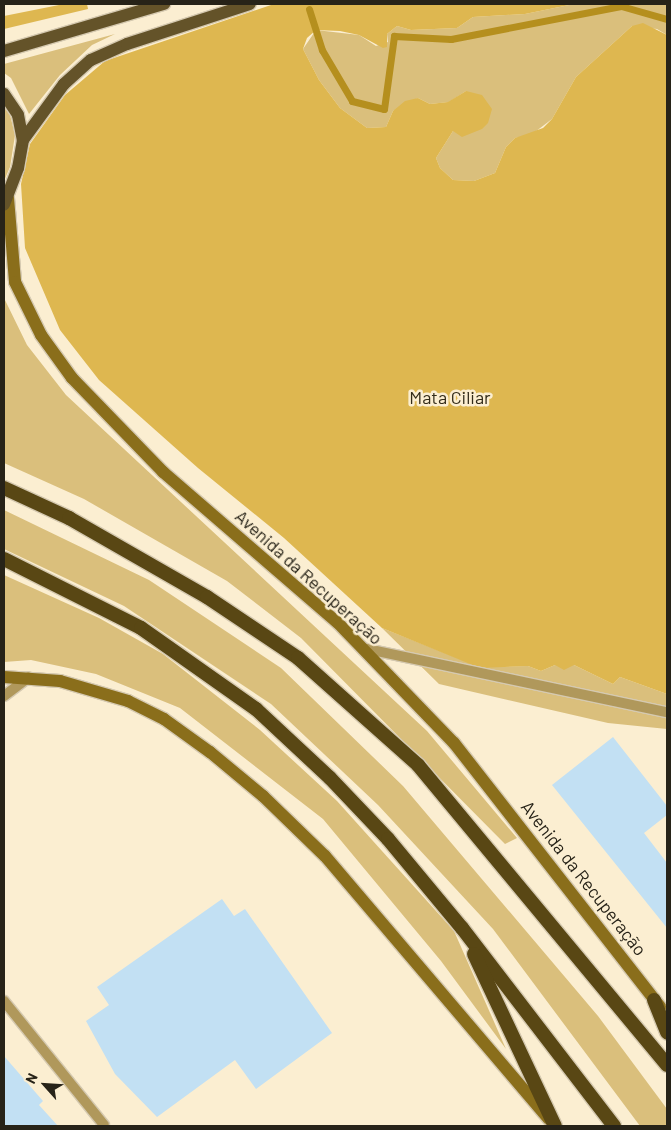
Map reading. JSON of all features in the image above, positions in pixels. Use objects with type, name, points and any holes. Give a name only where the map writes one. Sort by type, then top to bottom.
[{"type":"highway","points":[[4,488],[69,518],[207,597],[298,658],[418,765],[667,1065]]},
{"type":"highway","points":[[4,559],[141,628],[256,709],[330,778],[388,839],[462,928],[614,1126]]},
{"type":"highway","points":[[462,928],[555,1126]]},
{"type":"highway","points":[[654,1000],[667,1032]]},
{"type":"main road","points":[[4,51],[164,4]]},
{"type":"main road","points":[[6,201],[23,140],[64,84],[91,60],[127,44],[250,4]]},
{"type":"main road","points":[[4,94],[18,115],[23,140]]},
{"type":"main road","name":"Avenida da Recuperação","points":[[6,201],[15,282],[41,335],[72,378],[163,472],[337,622],[454,742],[667,1017]]},
{"type":"main road","points":[[4,677],[29,677],[93,688],[164,719],[263,796],[325,856],[555,1126]]},
{"type":"lane","points":[[362,648],[667,712]]},
{"type":"lane","points":[[4,696],[29,677]]},
{"type":"lane","points":[[4,1001],[104,1125]]},
{"type":"shaded area","points":[[574,4],[667,4],[667,35],[657,29],[632,26],[576,77],[552,119],[531,135],[515,138],[506,147],[495,173],[474,181],[453,180],[440,168],[436,158],[453,131],[466,91],[449,102],[430,104],[418,98],[393,111],[386,127],[367,128],[340,108],[319,80],[303,49],[316,30],[359,35],[376,46],[388,42],[387,34],[397,26],[411,30],[457,28],[473,17],[525,14]]},
{"type":"shaded area","points":[[115,34],[92,45],[60,75],[29,114],[11,78],[4,73],[4,64]]},
{"type":"shaded area","points":[[4,107],[10,115],[15,135],[10,167],[4,181]]},
{"type":"shaded area","points":[[4,298],[27,345],[66,395],[427,731],[517,838],[505,844],[301,638],[227,581],[84,499],[4,463]]},
{"type":"shaded area","points":[[4,510],[149,580],[281,668],[403,786],[598,1016],[667,1109],[667,1126],[640,1126],[493,929],[378,805],[271,704],[124,606],[4,549]]},
{"type":"shaded area","points":[[4,575],[99,618],[163,654],[260,730],[337,801],[454,931],[506,1049],[441,961],[323,819],[180,708],[96,674],[31,660],[4,662]]},
{"type":"shaded area","points":[[382,628],[480,667],[528,666],[541,671],[555,665],[574,665],[613,684],[620,677],[667,694],[667,729],[608,723],[439,684]]},
{"type":"green space","points":[[64,4],[87,4],[88,9],[4,29],[4,16]]},
{"type":"green space","name":"Mata Ciliar","points":[[274,4],[574,4],[525,14],[473,17],[457,28],[411,30],[397,26],[387,34],[387,47],[383,48],[359,35],[340,31],[316,30],[307,38],[303,49],[319,80],[340,108],[367,128],[386,127],[393,111],[405,101],[418,98],[430,104],[448,102],[466,91],[482,95],[492,109],[488,123],[482,129],[462,137],[453,131],[436,158],[440,168],[453,180],[474,181],[495,173],[506,147],[515,138],[543,128],[552,119],[576,77],[632,26],[643,23],[667,35],[667,694],[620,677],[613,684],[574,665],[564,670],[555,665],[541,671],[528,666],[480,668],[382,628],[284,538],[198,468],[99,380],[60,330],[25,248],[21,184],[30,144],[65,95],[105,61]]},
{"type":"building","points":[[613,737],[667,806],[667,815],[644,833],[667,863],[667,928],[552,785]]},
{"type":"building","points":[[222,899],[234,916],[245,909],[332,1033],[256,1089],[235,1060],[157,1117],[115,1074],[86,1021],[109,1005],[97,987]]},
{"type":"building","points":[[4,1056],[43,1101],[39,1105],[58,1126],[4,1126]]},
{"type":"waterway","points":[[309,9],[322,50],[352,101],[384,109],[394,36],[451,39],[621,6],[667,19]]}]
